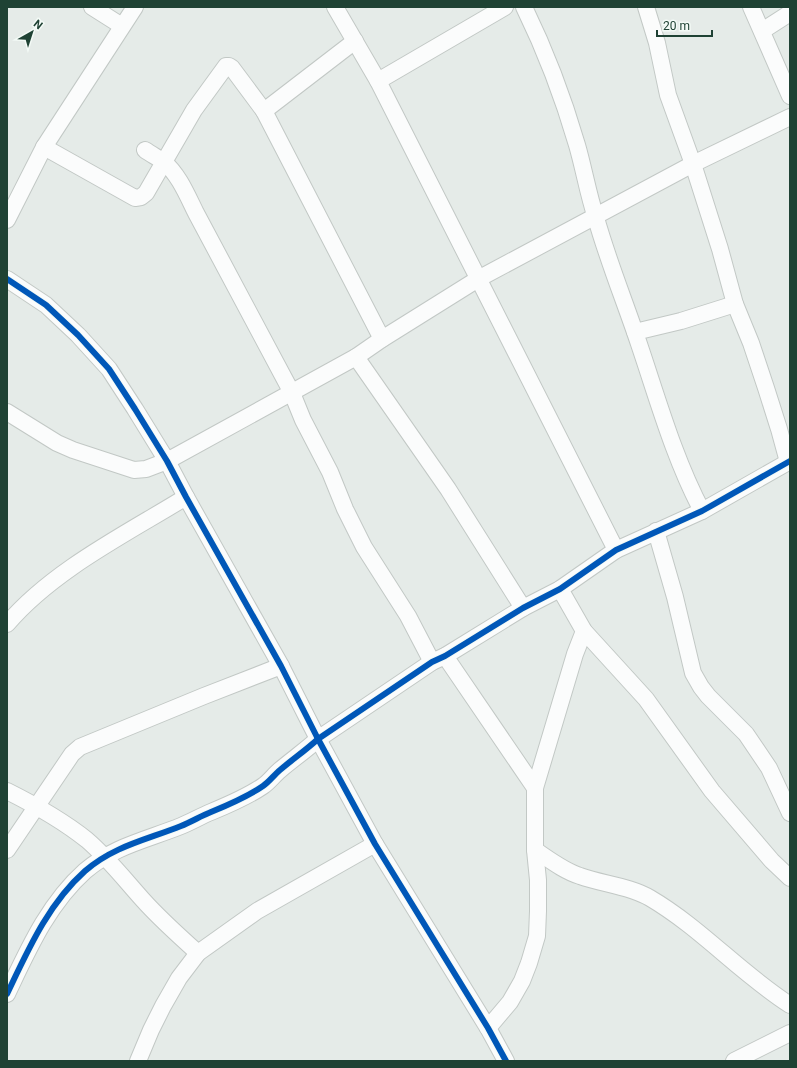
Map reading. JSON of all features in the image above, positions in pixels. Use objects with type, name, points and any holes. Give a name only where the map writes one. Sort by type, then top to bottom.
[{"type":"street","points":[[92,7],[122,26]]},
{"type":"street","points":[[7,220],[44,147],[135,7]]},
{"type":"street","points":[[335,7],[378,81],[616,550]]},
{"type":"street","points":[[378,81],[505,7]]},
{"type":"street","points":[[524,7],[540,39],[556,80],[577,144],[595,217],[613,273],[635,332],[671,440],[690,488],[702,511]]},
{"type":"street","points":[[7,994],[26,953],[52,910],[66,892],[85,872],[104,856],[138,841],[180,826],[225,806],[263,786],[281,769],[318,739],[439,659],[523,608],[560,589],[616,550],[702,511],[789,461],[751,343],[735,304],[720,249],[693,164],[668,95],[657,43],[646,7]]},
{"type":"street","points":[[751,7],[790,96]]},
{"type":"street","points":[[762,31],[790,12]]},
{"type":"street","points":[[264,111],[355,41]]},
{"type":"street","points":[[44,147],[135,198],[141,197],[146,193],[194,110],[226,66],[229,66],[264,111],[382,339]]},
{"type":"street","points":[[7,412],[73,450],[122,467],[134,470],[146,469],[167,461],[356,358],[382,339],[478,279],[693,164],[790,117]]},
{"type":"street","points":[[145,150],[164,162],[183,187],[292,393],[303,420],[330,472],[345,509],[364,547],[408,616],[535,788]]},
{"type":"street","points":[[7,279],[46,305],[78,335],[109,369],[167,461],[281,666],[318,739],[375,844],[488,1028],[506,1061]]},
{"type":"street","points":[[635,332],[681,321],[735,304]]},
{"type":"street","points":[[356,358],[448,489],[523,608]]},
{"type":"street","points":[[7,624],[44,588],[77,563],[186,497]]},
{"type":"street","points":[[656,531],[675,597],[693,674],[708,696],[746,734],[769,768],[790,813]]},
{"type":"street","points":[[560,589],[584,631],[646,699],[712,791],[772,861],[790,878]]},
{"type":"street","points":[[488,1028],[510,1002],[522,981],[537,936],[538,880],[535,788],[575,654],[584,631]]},
{"type":"street","points":[[7,850],[72,754],[80,747],[281,666]]},
{"type":"street","points":[[7,791],[37,806],[67,825],[88,841],[104,856],[169,927],[198,953]]},
{"type":"street","points":[[138,1061],[163,1006],[179,978],[198,953],[257,911],[375,844]]},
{"type":"street","points":[[536,850],[563,869],[579,876],[647,896],[662,905],[682,918],[718,950],[771,993],[790,1005]]},
{"type":"street","points":[[734,1061],[790,1033]]},
{"type":"cycle path","points":[[7,279],[46,305],[78,335],[109,369],[135,409],[167,461],[281,666],[318,739],[375,844],[488,1028],[506,1061]]},
{"type":"cycle path","points":[[7,994],[31,944],[60,898],[72,884],[96,862],[119,849],[185,824],[251,794],[318,739],[432,662],[445,656],[523,608],[560,589],[616,550],[702,511],[790,461]]}]
